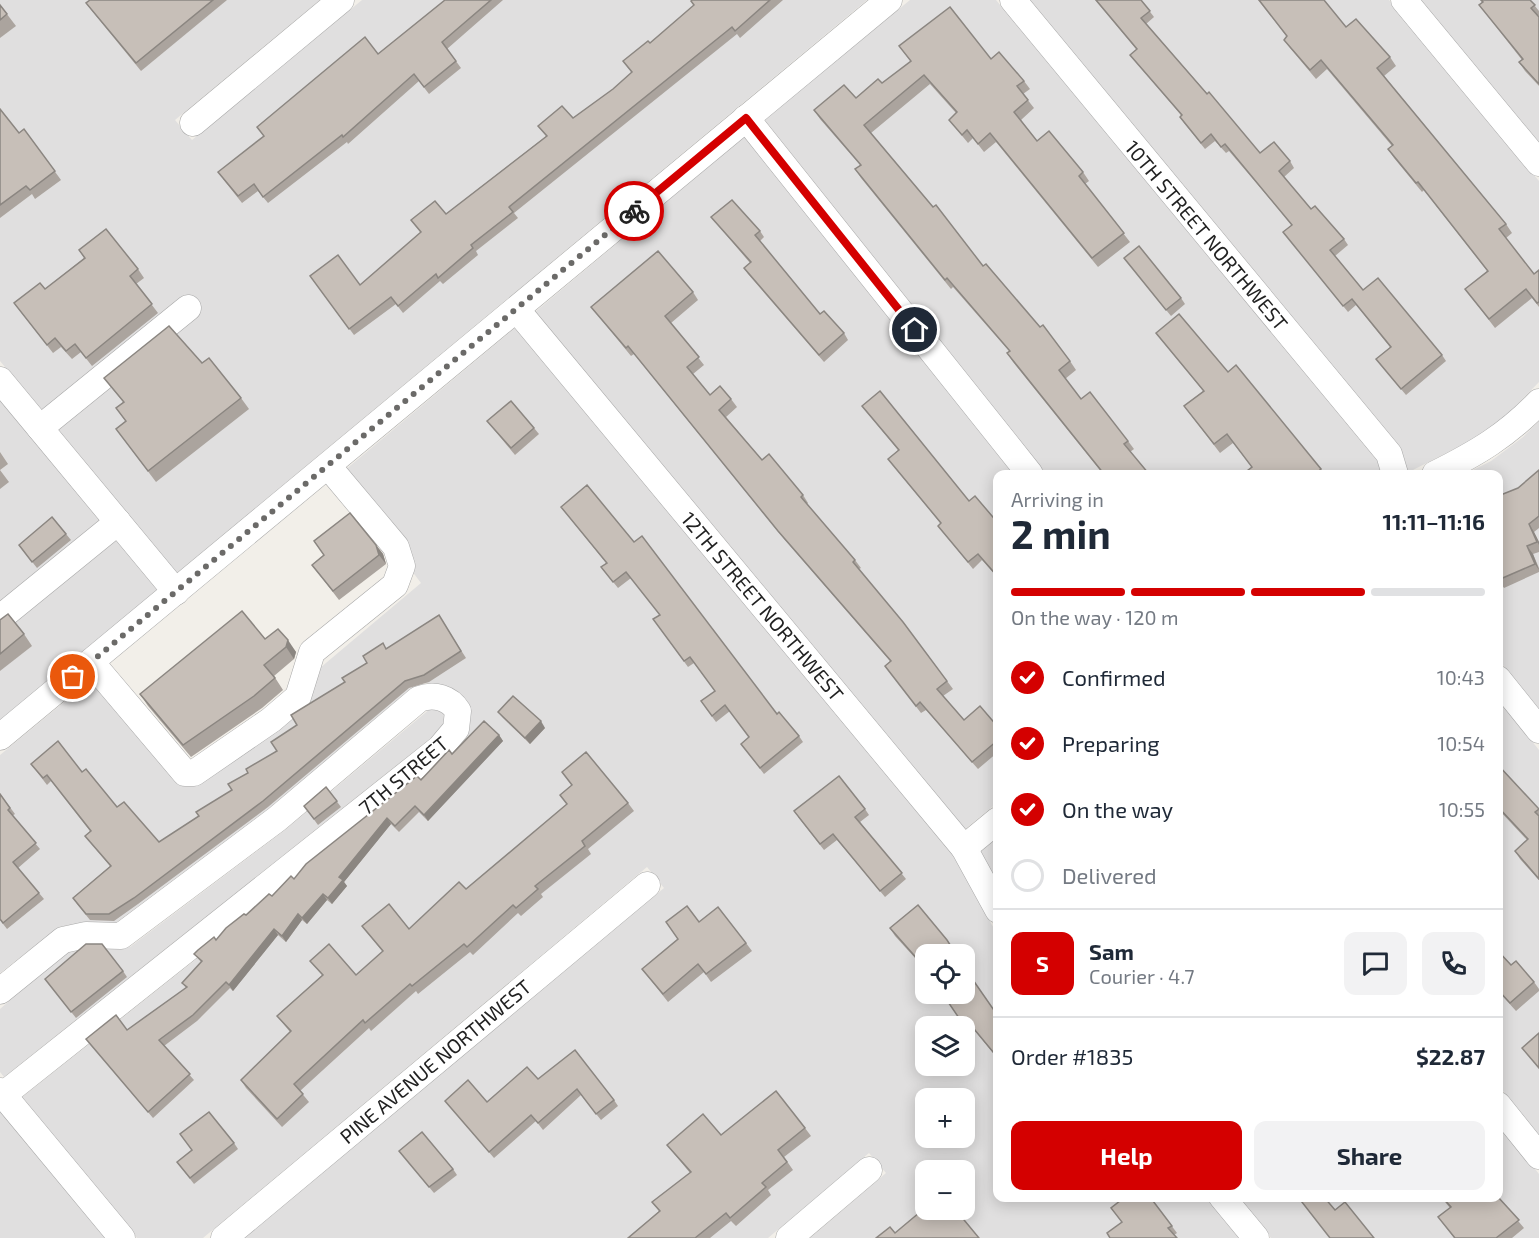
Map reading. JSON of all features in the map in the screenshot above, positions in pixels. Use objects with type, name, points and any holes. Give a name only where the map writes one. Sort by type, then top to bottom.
[{"type":"street","points":[[193,123],[341,0]]},
{"type":"street","points":[[0,737],[888,0]]},
{"type":"street","name":"10TH STREET NORTHWEST","points":[[1013,0],[1389,454],[1394,470]]},
{"type":"street","points":[[1404,0],[1539,163]]},
{"type":"street","points":[[746,118],[1027,470]]},
{"type":"street","points":[[40,428],[188,308]]},
{"type":"street","name":"12TH STREET NORTHWEST","points":[[517,310],[964,848],[993,901]]},
{"type":"street","points":[[0,380],[176,592]]},
{"type":"street","points":[[1444,470],[1484,450],[1515,426],[1539,402]]},
{"type":"street","points":[[91,662],[186,773],[194,773],[271,720],[298,697],[312,652],[356,620],[395,585],[402,566],[396,547],[328,466]]},
{"type":"street","points":[[0,618],[118,522]]},
{"type":"street","points":[[1503,685],[1539,730]]},
{"type":"street","name":"7TH STREET","points":[[0,991],[63,940],[86,935],[121,936],[277,819],[419,699],[429,695],[453,703],[458,711],[456,729],[440,748],[2,1093]]},
{"type":"street","points":[[964,848],[993,824]]},
{"type":"street","name":"PINE AVENUE NORTHWEST","points":[[224,1238],[647,885]]},
{"type":"street","points":[[2,1093],[122,1238]]},
{"type":"street","points":[[1503,1111],[1539,1156]]},
{"type":"street","points":[[789,1238],[869,1170]]},
{"type":"street","points":[[1226,1202],[1256,1238]]},
{"type":"shaded area","points":[[0,0],[320,0],[175,120],[192,140],[362,0],[867,0],[176,574],[0,361]]},
{"type":"shaded area","points":[[910,0],[996,0],[1378,460],[1381,470],[1043,470],[763,121]]},
{"type":"shaded area","points":[[1028,0],[1389,0],[1539,181],[1539,382],[1506,416],[1476,438],[1413,470],[1406,470],[1401,452]]},
{"type":"shaded area","points":[[1420,0],[1539,0],[1539,144]]},
{"type":"shaded area","points":[[745,136],[1012,470],[993,470],[993,806],[964,830],[535,312]]},
{"type":"shaded area","points":[[516,327],[953,855],[993,927],[993,1202],[1211,1202],[1240,1238],[810,1238],[886,1173],[869,1153],[768,1238],[244,1238],[664,888],[647,867],[203,1238],[137,1238],[21,1098],[449,759],[466,738],[471,715],[463,697],[456,691],[432,683],[423,683],[411,688],[268,809],[116,923],[82,923],[59,927],[0,973],[0,755],[103,670],[181,785],[421,583],[339,475]]},
{"type":"shaded area","points":[[0,398],[158,589],[0,720]]},
{"type":"shaded area","points":[[1539,421],[1539,711],[1503,665],[1503,470],[1473,470],[1491,461],[1523,437]]},
{"type":"shaded area","points":[[1503,705],[1539,750],[1539,1136],[1503,1091]]},
{"type":"shaded area","points":[[431,708],[445,713],[444,723],[431,738],[4,1077],[0,1072],[0,1009],[26,986],[69,952],[130,947],[285,830]]},
{"type":"shaded area","points":[[993,841],[993,877],[980,852]]},
{"type":"shaded area","points":[[0,1109],[106,1238],[0,1238]]},
{"type":"shaded area","points":[[1503,1129],[1539,1174],[1539,1238],[1271,1238],[1242,1202],[1503,1202]]},
{"type":"building","points":[[90,0],[213,0],[136,63],[86,3]]},
{"type":"building","points":[[445,0],[491,0],[442,42],[456,61],[424,87],[414,74],[343,137],[342,135],[263,197],[254,184],[238,196],[218,172],[264,136],[257,127],[365,37],[378,54]]},
{"type":"building","points":[[692,0],[770,0],[735,31],[732,27],[509,207],[513,212],[471,245],[473,248],[438,278],[436,274],[398,306],[391,297],[349,329],[310,276],[338,255],[360,285],[421,232],[411,220],[435,201],[446,214],[547,136],[538,126],[562,106],[573,118],[613,89],[632,72],[623,61],[648,41],[650,43],[694,5]]},
{"type":"building","points":[[1096,0],[1141,0],[1150,11],[1141,18],[1207,94],[1209,92],[1260,153],[1274,142],[1290,161],[1279,171],[1311,209],[1315,206],[1344,239],[1330,250],[1363,290],[1378,278],[1442,355],[1401,389],[1376,359],[1391,347],[1352,299],[1343,306],[1283,232],[1292,225],[1225,144],[1221,147],[1211,134],[1201,143],[1180,117],[1182,115],[1130,55],[1137,49]]},
{"type":"building","points":[[1259,0],[1324,0],[1346,27],[1356,19],[1390,57],[1377,68],[1506,224],[1499,229],[1534,274],[1539,270],[1539,302],[1537,303],[1526,289],[1489,319],[1465,289],[1488,271],[1418,182],[1416,183],[1388,149],[1393,145],[1321,60],[1310,70],[1284,40],[1287,36]]},
{"type":"building","points":[[1481,0],[1530,0],[1535,5],[1531,8],[1539,17],[1539,84],[1519,62],[1523,59],[1479,5],[1483,2]]},
{"type":"building","points":[[0,5],[7,14],[0,20]]},
{"type":"building","points":[[950,7],[991,59],[999,52],[1024,81],[1017,86],[1028,100],[1014,112],[1037,141],[1049,131],[1083,172],[1079,176],[1124,233],[1092,258],[990,133],[978,144],[967,130],[962,135],[949,120],[957,112],[924,75],[864,125],[933,207],[936,205],[983,266],[986,264],[1040,327],[1043,325],[1070,361],[1059,370],[1081,399],[1090,392],[1128,441],[1124,444],[1146,470],[1101,470],[1007,353],[1010,351],[947,278],[945,280],[855,169],[861,165],[814,110],[844,85],[856,98],[878,79],[882,83],[911,61],[899,46]]},
{"type":"building","points":[[0,109],[19,133],[24,129],[55,171],[30,190],[26,186],[0,205]]},
{"type":"building","points":[[732,200],[760,231],[755,235],[820,314],[824,311],[844,333],[819,355],[744,268],[751,262],[711,217]]},
{"type":"building","points":[[106,229],[138,269],[130,276],[152,304],[86,358],[75,344],[66,351],[55,338],[47,345],[14,303],[40,283],[45,289],[85,258],[79,250]]},
{"type":"building","points":[[1139,246],[1181,298],[1166,310],[1124,258]]},
{"type":"building","points":[[658,251],[693,292],[665,316],[699,357],[687,367],[710,395],[720,386],[731,399],[719,410],[762,460],[769,454],[803,495],[801,497],[855,560],[853,562],[903,622],[947,681],[937,689],[964,720],[980,706],[993,721],[993,744],[972,762],[920,702],[916,706],[885,666],[891,661],[778,531],[628,346],[626,348],[591,307]]},
{"type":"building","points":[[1179,314],[1228,372],[1236,365],[1321,469],[1248,470],[1252,467],[1227,434],[1214,444],[1184,406],[1204,391],[1156,333]]},
{"type":"building","points":[[169,326],[202,363],[209,358],[241,398],[148,471],[116,429],[126,421],[116,408],[124,402],[104,378]]},
{"type":"building","points":[[880,391],[969,501],[975,496],[993,517],[993,571],[978,554],[968,562],[938,526],[941,523],[888,459],[899,450],[862,406]]},
{"type":"building","points":[[511,401],[534,428],[511,448],[487,421]]},
{"type":"building","points":[[1539,470],[1539,516],[1529,524],[1537,542],[1527,546],[1535,564],[1503,578],[1503,494],[1518,488]]},
{"type":"building","points":[[587,485],[634,542],[642,536],[777,714],[779,712],[799,736],[760,768],[741,744],[749,737],[725,705],[712,716],[701,701],[715,691],[690,657],[684,661],[653,619],[660,615],[626,572],[613,582],[601,567],[607,563],[561,507]]},
{"type":"building","points":[[350,513],[376,545],[379,555],[333,591],[312,565],[324,555],[314,541]]},
{"type":"building","points":[[52,517],[66,534],[32,562],[19,545]]},
{"type":"building","points":[[242,611],[265,639],[278,629],[288,640],[286,647],[264,665],[275,678],[254,696],[183,745],[140,694]]},
{"type":"building","points":[[8,614],[24,634],[0,654],[0,620]]},
{"type":"building","points":[[439,615],[461,651],[424,675],[405,681],[263,801],[134,898],[109,914],[86,914],[73,898],[111,866],[85,836],[91,831],[47,775],[43,778],[31,764],[58,741],[82,772],[86,769],[117,807],[124,802],[159,842],[199,816],[196,812],[232,790],[228,784],[248,773],[246,769],[277,751],[271,742],[297,725],[291,715],[345,682],[342,678],[367,663],[363,656],[383,643],[386,649]]},
{"type":"building","points":[[513,696],[541,721],[525,738],[498,712]]},
{"type":"building","points":[[484,721],[499,735],[424,815],[415,806],[395,826],[387,818],[339,877],[343,880],[328,898],[323,894],[302,918],[298,914],[282,936],[274,929],[229,985],[226,982],[193,1015],[159,1040],[190,1074],[148,1112],[86,1039],[116,1015],[127,1030],[187,987],[182,983],[202,961],[194,954],[198,950],[214,937],[216,940],[226,928],[244,914],[246,915],[269,894],[272,896],[291,876],[294,879],[306,864],[417,776],[421,780],[449,750],[452,754]]},
{"type":"building","points":[[586,752],[628,803],[582,841],[585,846],[535,886],[538,889],[516,908],[513,905],[467,947],[464,944],[412,986],[410,984],[365,1023],[363,1020],[294,1084],[303,1094],[277,1119],[241,1080],[291,1031],[277,1016],[323,975],[310,961],[329,944],[356,975],[383,951],[362,926],[389,904],[409,929],[459,882],[466,889],[567,804],[560,795],[572,785],[562,772]]},
{"type":"building","points":[[1503,770],[1539,809],[1535,812],[1539,816],[1539,879],[1515,851],[1528,839],[1503,812]]},
{"type":"building","points":[[839,776],[865,809],[855,817],[902,873],[880,891],[833,834],[820,844],[794,811]]},
{"type":"building","points":[[326,787],[337,801],[314,819],[304,806]]},
{"type":"building","points":[[0,794],[10,808],[8,810],[36,843],[13,862],[39,893],[3,923],[0,919]]},
{"type":"building","points":[[918,905],[950,944],[915,944],[915,956],[890,928]]},
{"type":"building","points":[[687,906],[699,922],[718,907],[746,943],[706,974],[698,964],[663,994],[642,969],[678,939],[666,922]]},
{"type":"building","points":[[86,944],[102,944],[123,971],[71,1012],[45,979]]},
{"type":"building","points":[[1503,956],[1511,965],[1516,961],[1534,982],[1510,1003],[1503,995]]},
{"type":"building","points":[[975,983],[993,1009],[993,1052],[975,1030],[975,1016],[958,1016],[949,1004],[975,1004]]},
{"type":"building","points":[[1539,1033],[1539,1068],[1522,1048]]},
{"type":"building","points":[[575,1050],[614,1100],[596,1114],[577,1089],[538,1123],[531,1115],[489,1152],[445,1101],[468,1080],[487,1102],[527,1067],[538,1079]]},
{"type":"building","points":[[776,1091],[805,1128],[778,1150],[787,1162],[762,1183],[766,1187],[730,1218],[726,1213],[695,1238],[628,1238],[660,1211],[652,1202],[691,1172],[667,1145],[703,1114],[721,1135]]},
{"type":"building","points":[[209,1112],[234,1143],[190,1178],[177,1162],[192,1150],[180,1134]]},
{"type":"building","points":[[422,1132],[453,1169],[429,1187],[399,1151]]},
{"type":"building","points":[[1119,1202],[1154,1202],[1172,1226],[1168,1228],[1177,1238],[1110,1238],[1107,1233],[1122,1222],[1111,1208]]},
{"type":"building","points":[[1302,1202],[1328,1202],[1335,1210],[1345,1202],[1374,1238],[1330,1238]]},
{"type":"building","points":[[1446,1202],[1503,1202],[1519,1220],[1496,1238],[1455,1238],[1438,1217],[1451,1207]]},
{"type":"building","points":[[915,1216],[915,1220],[964,1220],[979,1238],[876,1238],[890,1227],[895,1233]]},
{"type":"way so far","points":[[73,677],[634,211]]},
{"type":"route","points":[[634,211],[746,118],[915,330]]}]
